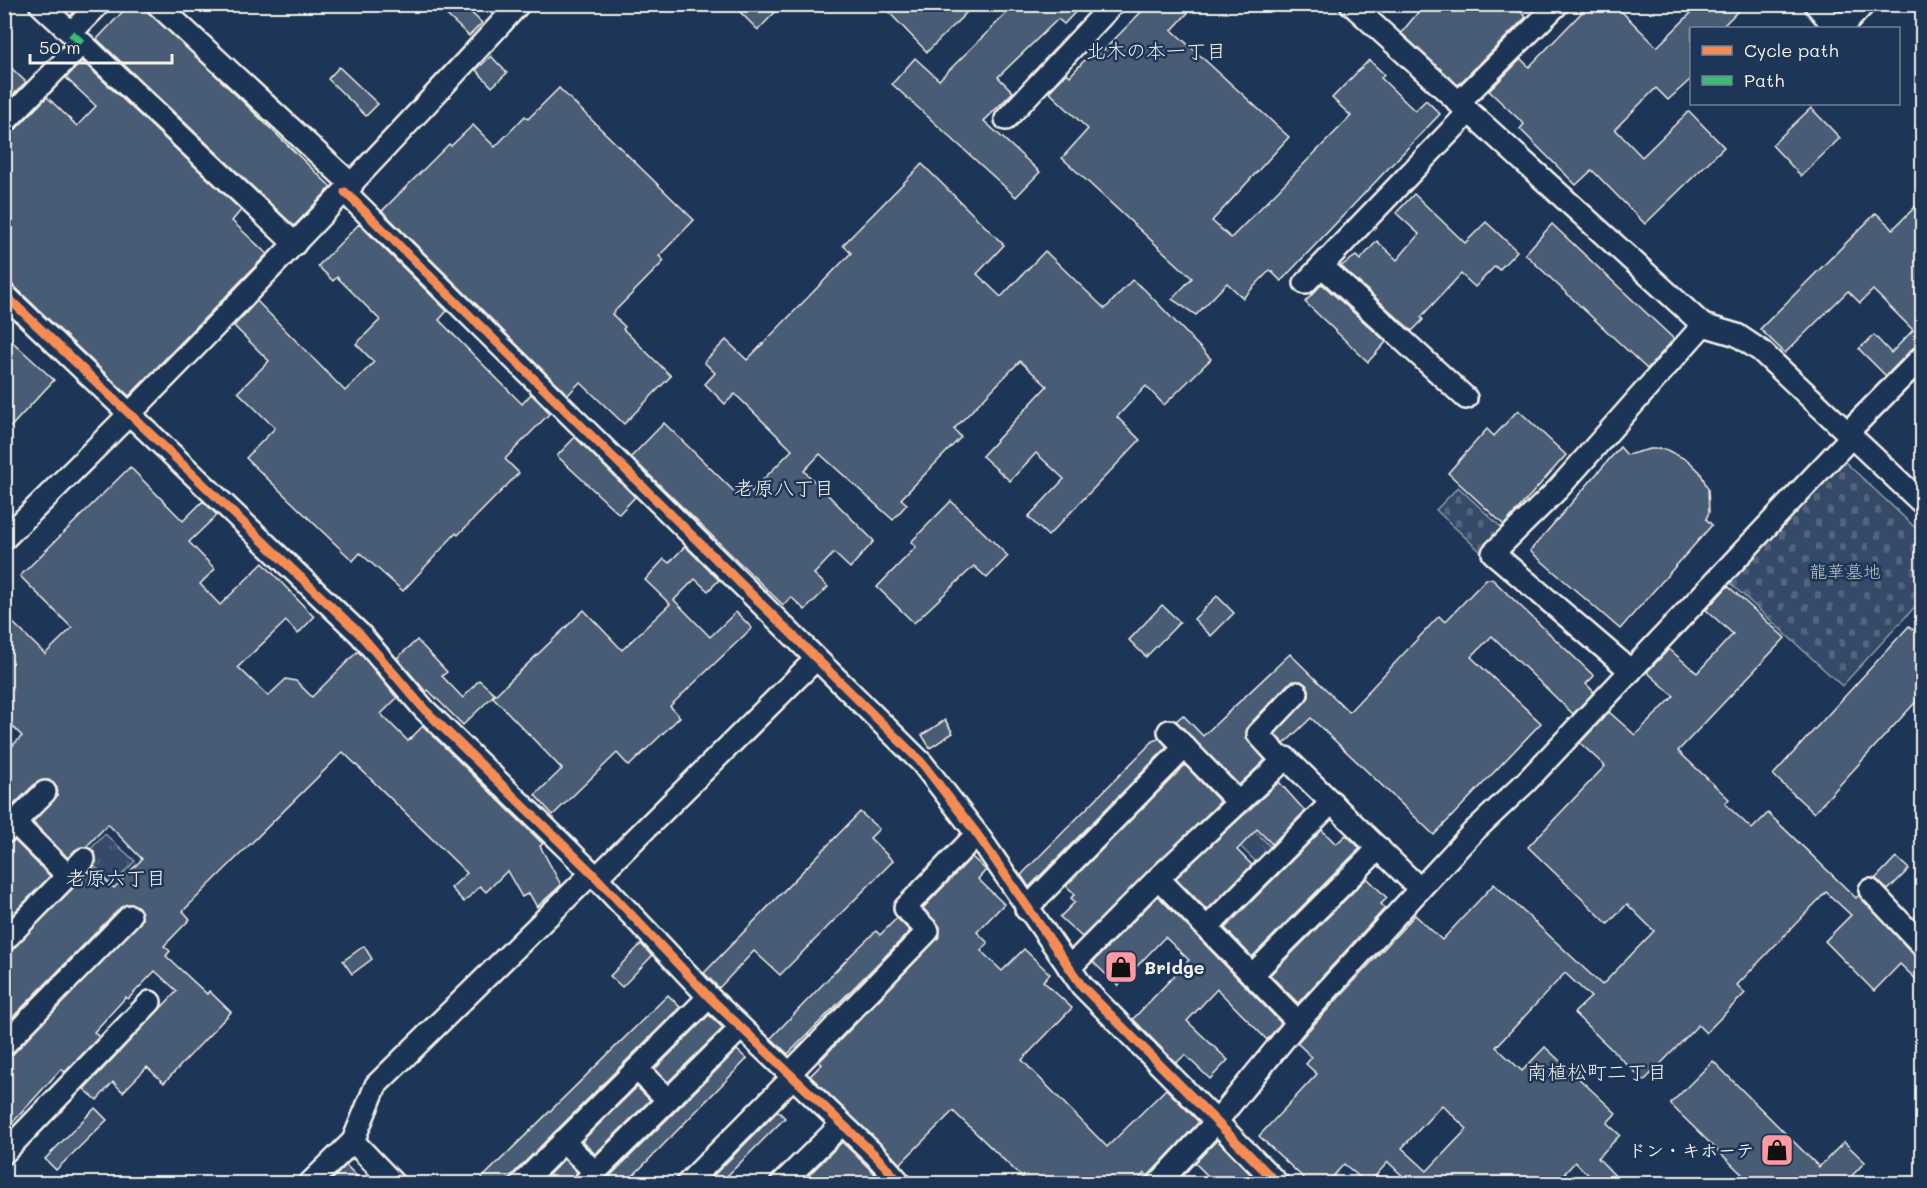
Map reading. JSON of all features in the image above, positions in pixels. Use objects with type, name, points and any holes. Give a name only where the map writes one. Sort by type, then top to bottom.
[{"type":"street","points":[[40,4],[71,33],[99,4]]},
{"type":"street","points":[[157,4],[348,188],[922,763],[977,834],[1026,909],[1082,986],[1278,1184]]},
{"type":"street","points":[[4,540],[132,414],[348,188],[519,4]]},
{"type":"street","points":[[1006,119],[1113,4]]},
{"type":"street","points":[[1351,4],[1703,325],[1737,335],[1761,351],[1923,503]]},
{"type":"street","points":[[1305,283],[1558,4]]},
{"type":"street","points":[[1815,4],[1832,24],[1848,21],[1864,4]]},
{"type":"street","points":[[4,123],[82,43],[295,244]]},
{"type":"street","points":[[1322,266],[1466,398]]},
{"type":"street","points":[[4,294],[360,634],[424,709],[594,875],[709,997],[842,1124],[894,1181]]},
{"type":"street","points":[[1631,671],[1493,553],[1558,489],[1703,325]]},
{"type":"street","points":[[1158,1184],[1216,1122],[1298,1022],[1420,889],[1631,671],[1923,357]]},
{"type":"street","points":[[309,1184],[353,1141],[376,1085],[816,659]]},
{"type":"street","points":[[1282,761],[1258,734],[1297,693]]},
{"type":"street","points":[[1169,731],[1238,802]]},
{"type":"street","points":[[1026,909],[1185,747]]},
{"type":"street","points":[[1069,968],[1158,878],[1286,758],[1420,889]]},
{"type":"street","points":[[45,792],[10,828],[68,876]]},
{"type":"street","points":[[1207,928],[1332,802]]},
{"type":"street","points":[[687,1184],[928,931],[905,908],[977,834]]},
{"type":"street","points":[[1252,975],[1379,849]]},
{"type":"street","points":[[4,941],[84,859]]},
{"type":"street","points":[[1158,878],[1298,1022]]},
{"type":"street","points":[[1870,891],[1923,945]]},
{"type":"street","points":[[4,1045],[130,916]]},
{"type":"street","points":[[521,1184],[709,997]]},
{"type":"street","points":[[4,1153],[150,1002]]},
{"type":"street","points":[[564,1141],[589,1178],[741,1028]]},
{"type":"street","points":[[637,1069],[669,1100]]},
{"type":"street","points":[[781,1184],[842,1124]]},
{"type":"street","points":[[353,1141],[394,1184]]},
{"type":"green space","name":"龍華墓地","points":[[1843,460],[1922,534],[1922,599],[1842,686],[1730,583]]},
{"type":"green space","points":[[1458,487],[1504,530],[1483,554],[1436,510]]},
{"type":"green space","points":[[1234,811],[1272,848],[1257,863],[1220,826]]},
{"type":"green space","points":[[105,834],[135,861],[113,884],[84,856]]},
{"type":"building","points":[[130,4],[142,4],[331,187],[294,226],[97,39]]},
{"type":"building","points":[[435,4],[462,4],[482,23],[469,36]]},
{"type":"building","points":[[732,4],[783,4],[758,30]]},
{"type":"building","points":[[881,4],[975,4],[927,52]]},
{"type":"building","points":[[1016,4],[1083,4],[1064,24],[1058,19],[998,77],[1013,92],[984,121],[1040,172],[1016,197],[892,84],[915,58],[939,80]]},
{"type":"building","points":[[1149,4],[1196,4],[1172,30],[1289,137],[1212,221],[1231,238],[1351,116],[1332,98],[1369,60],[1384,74],[1381,78],[1415,111],[1426,100],[1440,114],[1281,281],[1270,270],[1243,298],[1227,283],[1196,315],[1172,299],[1192,278],[1062,158],[1088,129],[1049,92],[1067,73],[1070,76],[1092,52],[1097,57]]},
{"type":"building","points":[[1425,4],[1512,4],[1526,17],[1458,85],[1401,33]]},
{"type":"building","points":[[1590,4],[1614,4],[1657,47],[1700,4],[1745,4],[1722,27],[1690,27],[1690,80],[1668,100],[1656,88],[1615,129],[1642,157],[1689,111],[1724,147],[1645,224],[1592,170],[1576,185],[1520,129],[1524,124],[1489,91],[1521,59],[1529,67]]},
{"type":"building","points":[[491,56],[507,73],[492,87],[476,70]]},
{"type":"building","points":[[4,61],[26,82],[4,104]]},
{"type":"building","points":[[82,61],[241,210],[232,221],[267,254],[129,396],[13,285],[4,280],[4,135],[13,132],[47,97],[77,126],[96,106],[66,78]]},
{"type":"building","points":[[339,67],[378,104],[366,116],[328,79]]},
{"type":"building","points":[[559,88],[694,220],[659,256],[664,261],[612,314],[625,327],[623,329],[671,376],[624,424],[580,382],[568,395],[382,211],[449,144],[451,146],[473,125],[495,147],[525,116],[528,119]]},
{"type":"building","points":[[1811,108],[1840,138],[1801,176],[1772,145]]},
{"type":"building","points":[[922,164],[1004,245],[977,274],[1001,297],[1045,251],[1105,309],[1132,280],[1144,289],[1211,359],[1164,405],[1146,386],[1117,417],[1140,440],[1048,536],[1028,517],[1064,479],[1036,453],[1010,481],[982,456],[1047,386],[1020,361],[954,429],[961,437],[901,499],[907,504],[893,520],[820,454],[804,471],[874,541],[850,568],[834,553],[814,574],[828,587],[805,610],[791,597],[783,605],[631,457],[664,423],[743,500],[792,450],[735,394],[725,404],[705,384],[715,373],[704,362],[726,340],[747,360],[851,253],[843,245]]},
{"type":"building","points":[[1414,194],[1465,243],[1486,222],[1517,251],[1499,270],[1495,266],[1475,287],[1461,274],[1421,317],[1423,320],[1412,331],[1341,266],[1356,256],[1360,260],[1377,241],[1397,260],[1419,234],[1396,213]]},
{"type":"building","points":[[1923,199],[1923,345],[1913,348],[1886,376],[1859,349],[1874,335],[1891,353],[1913,330],[1873,290],[1860,303],[1848,291],[1785,353],[1760,329],[1876,213],[1893,229]]},
{"type":"building","points":[[359,224],[447,311],[439,320],[522,404],[531,394],[550,413],[505,459],[519,473],[458,535],[456,533],[403,591],[360,553],[353,561],[246,458],[275,428],[238,392],[269,361],[234,326],[257,301],[345,391],[374,362],[356,344],[380,320],[337,277],[333,281],[318,266]]},
{"type":"building","points":[[1552,224],[1674,339],[1647,369],[1525,254]]},
{"type":"building","points":[[1322,284],[1386,342],[1368,362],[1305,302]]},
{"type":"building","points":[[4,334],[54,380],[4,434]]},
{"type":"building","points":[[1518,410],[1566,455],[1504,525],[1448,473],[1487,429],[1494,436]]},
{"type":"building","points":[[575,437],[635,497],[619,514],[557,456]]},
{"type":"building","points":[[1620,447],[1627,455],[1650,449],[1665,449],[1689,461],[1700,472],[1708,489],[1709,512],[1706,519],[1712,525],[1620,629],[1530,551]]},
{"type":"building","points":[[130,467],[183,521],[203,501],[217,515],[189,542],[215,569],[200,584],[220,605],[263,563],[314,617],[298,634],[286,621],[238,667],[268,696],[286,679],[296,681],[312,697],[358,651],[397,698],[381,714],[408,741],[423,726],[543,844],[540,846],[561,885],[537,907],[529,893],[522,897],[507,871],[486,892],[480,886],[464,902],[451,888],[467,873],[343,752],[183,911],[190,919],[164,946],[170,951],[166,956],[207,994],[209,991],[231,1012],[164,1083],[147,1067],[123,1092],[113,1082],[97,1100],[84,1089],[177,991],[155,971],[128,999],[126,997],[94,1032],[99,1037],[65,1072],[61,1069],[4,1132],[4,1057],[13,1054],[142,919],[138,907],[133,904],[121,907],[4,1026],[4,957],[93,868],[114,888],[142,859],[108,824],[86,847],[75,850],[68,858],[33,822],[57,796],[57,788],[49,780],[36,783],[4,814],[4,754],[22,736],[4,718],[4,614],[45,654],[72,628],[20,576]]},
{"type":"building","points":[[951,501],[1008,556],[987,578],[974,566],[914,623],[877,587],[916,547],[911,542]]},
{"type":"building","points":[[685,546],[719,580],[708,591],[695,579],[674,600],[710,637],[736,612],[752,628],[670,706],[680,717],[629,766],[617,753],[553,815],[535,795],[562,769],[493,697],[584,610],[622,650],[670,604],[645,580],[664,559],[669,563]]},
{"type":"building","points":[[1486,579],[1492,579],[1594,676],[1586,684],[1594,692],[1573,714],[1492,636],[1471,657],[1541,723],[1434,835],[1311,718],[1284,744],[1275,734],[1309,697],[1309,689],[1301,681],[1288,684],[1248,726],[1246,738],[1265,760],[1239,785],[1176,721],[1183,715],[1203,736],[1290,654],[1349,712],[1439,616],[1445,622]]},
{"type":"building","points":[[1728,586],[1785,638],[1678,751],[1729,799],[1725,804],[1752,829],[1768,813],[1856,898],[1859,895],[1913,954],[1923,957],[1923,986],[1900,964],[1874,991],[1825,941],[1851,915],[1826,892],[1737,985],[1745,993],[1706,1033],[1698,1025],[1644,1081],[1574,1013],[1591,997],[1565,973],[1496,1047],[1522,1071],[1545,1047],[1616,1113],[1607,1123],[1620,1135],[1598,1158],[1623,1184],[1598,1184],[1575,1162],[1555,1184],[1411,1184],[1388,1162],[1368,1184],[1344,1164],[1326,1184],[1310,1184],[1259,1136],[1317,1074],[1306,1064],[1312,1057],[1297,1043],[1415,915],[1442,940],[1494,884],[1602,985],[1654,931],[1627,904],[1608,924],[1528,847],[1605,766],[1580,743],[1609,712],[1635,735],[1674,696],[1647,672],[1669,649],[1697,673],[1733,634],[1706,610]],"holes":[[[1442,1105],[1467,1129],[1427,1171],[1402,1148]]]},
{"type":"building","points":[[1217,596],[1234,613],[1211,636],[1194,619]]},
{"type":"building","points":[[1162,605],[1180,622],[1146,657],[1129,640]]},
{"type":"building","points":[[1909,626],[1923,638],[1923,694],[1814,813],[1773,775]]},
{"type":"building","points":[[417,640],[447,672],[442,676],[463,698],[479,680],[495,694],[463,725],[428,690],[426,692],[397,658]]},
{"type":"building","points":[[945,720],[953,733],[930,748],[922,735]]},
{"type":"building","points":[[1159,738],[1167,747],[1029,887],[1021,875],[1153,741]]},
{"type":"building","points":[[1185,765],[1220,802],[1082,937],[1060,917],[1075,902],[1071,898],[1075,894],[1066,886]]},
{"type":"building","points":[[1279,782],[1305,811],[1272,844],[1257,829],[1237,850],[1252,865],[1207,910],[1176,878]]},
{"type":"building","points":[[860,812],[879,829],[870,838],[893,861],[780,975],[754,951],[719,988],[704,973]]},
{"type":"building","points":[[1322,830],[1336,844],[1346,835],[1360,848],[1252,957],[1225,928]]},
{"type":"building","points":[[15,841],[50,876],[5,922],[4,844]]},
{"type":"building","points":[[972,857],[986,870],[978,879],[1004,904],[977,932],[988,943],[981,951],[1002,971],[1024,949],[1050,974],[1043,981],[1072,1008],[1022,1060],[1107,1147],[1166,1089],[1199,1122],[1148,1176],[1145,1173],[1135,1184],[1029,1184],[953,1111],[900,1164],[810,1076],[822,1064],[819,1062],[937,939],[940,927],[923,908]]},
{"type":"building","points":[[1896,857],[1909,869],[1888,890],[1875,879]]},
{"type":"building","points":[[1367,878],[1387,898],[1381,904],[1385,908],[1298,1003],[1270,975]]},
{"type":"building","points":[[1158,896],[1281,1023],[1267,1040],[1217,989],[1187,1021],[1228,1060],[1210,1079],[1185,1055],[1176,1063],[1133,1019],[1189,960],[1165,937],[1118,986],[1093,962]]},
{"type":"building","points":[[1923,910],[1923,927],[1914,918]]},
{"type":"building","points":[[897,918],[910,931],[788,1054],[771,1038],[876,931],[880,935]]},
{"type":"building","points":[[641,944],[652,956],[622,987],[610,976]]},
{"type":"building","points":[[364,946],[372,959],[352,974],[343,961]]},
{"type":"building","points":[[668,995],[680,1007],[512,1175],[509,1184],[476,1184]]},
{"type":"building","points":[[709,1015],[723,1028],[668,1082],[655,1069]]},
{"type":"building","points":[[737,1050],[747,1059],[625,1184],[602,1184]]},
{"type":"building","points":[[1713,1061],[1819,1167],[1844,1142],[1865,1162],[1844,1184],[1752,1184],[1671,1105]]},
{"type":"building","points":[[637,1087],[650,1100],[595,1154],[582,1141]]},
{"type":"building","points":[[95,1108],[107,1120],[56,1170],[45,1159]]},
{"type":"building","points":[[778,1111],[785,1118],[719,1184],[705,1184]]},
{"type":"building","points":[[1217,1140],[1260,1184],[1216,1184],[1195,1163]]},
{"type":"building","points":[[842,1142],[875,1174],[866,1184],[800,1184]]},
{"type":"building","points":[[564,1159],[577,1172],[571,1184],[540,1184]]},
{"type":"building","points":[[346,1165],[364,1184],[328,1184]]},
{"type":"marked path","points":[[71,33],[82,43]]},
{"type":"cycle path","points":[[345,192],[922,763],[977,834],[1082,986],[1278,1184]]},
{"type":"cycle path","points":[[4,294],[360,634],[424,709],[592,873],[709,997],[876,1156],[901,1184]]},
{"type":"place","name":"Bridge","points":[[1121,967]]},
{"type":"place","name":"ドン・キホーテ","points":[[1777,1150]]},
{"type":"district","name":"北木の本一丁目","points":[[1156,50]]},
{"type":"district","name":"老原八丁目","points":[[784,487]]},
{"type":"district","name":"老原六丁目","points":[[116,877]]},
{"type":"district","name":"南植松町二丁目","points":[[1597,1071]]}]
